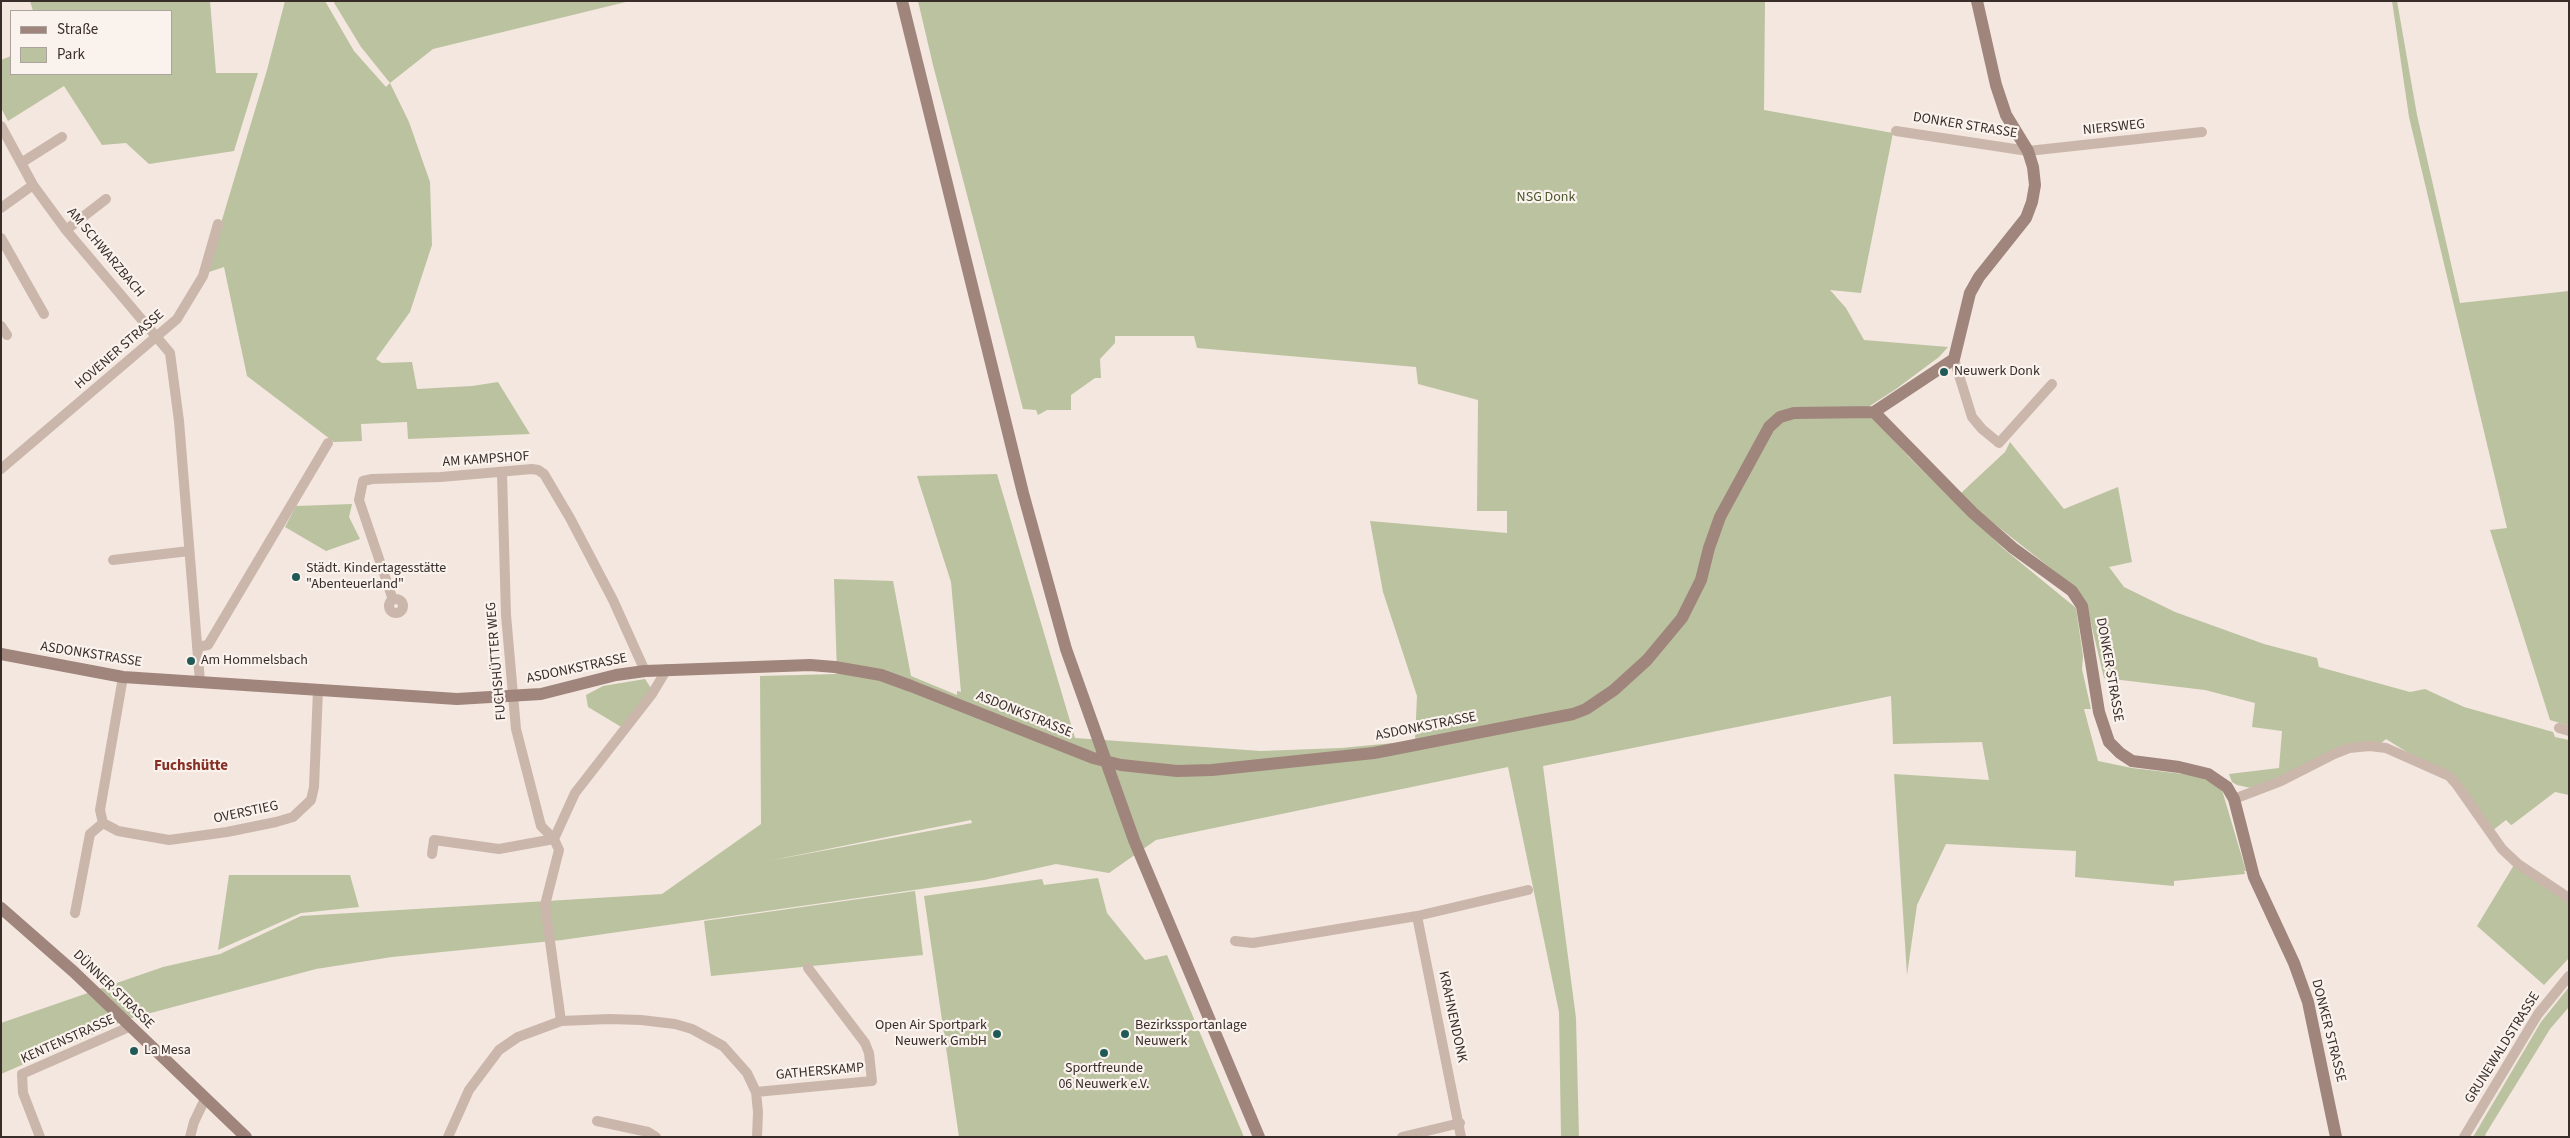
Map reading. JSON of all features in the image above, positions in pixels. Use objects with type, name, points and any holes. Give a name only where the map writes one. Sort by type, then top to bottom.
[{"type":"street","points":[[902,1],[1023,493],[1066,649],[1134,840],[1259,1137]]},
{"type":"street","name":"DONKER STRASSE","points":[[1954,358],[1970,293],[1979,277],[2026,218],[2032,202],[2033,167],[2028,151],[2006,115],[1996,85],[1977,1]]},
{"type":"street","name":"AM SCHWARZBACH","points":[[1,126],[33,185],[66,230],[158,337]]},
{"type":"street","name":"DONKER STRASSE","points":[[1896,131],[2028,151]]},
{"type":"street","name":"NIERSWEG","points":[[2028,151],[2202,132]]},
{"type":"street","points":[[21,163],[62,137]]},
{"type":"street","points":[[1,208],[33,185]]},
{"type":"street","points":[[66,230],[106,198]]},
{"type":"street","name":"HOVENER STRASSE","points":[[1,469],[177,319],[203,276],[218,224]]},
{"type":"street","points":[[1,238],[44,314]]},
{"type":"street","points":[[158,337],[170,353],[179,421],[200,682]]},
{"type":"street","points":[[1874,412],[1954,358],[1972,416],[1982,429],[1999,443],[2052,384]]},
{"type":"street","name":"DONKER STRASSE","points":[[1874,412],[1973,513],[2013,548],[2058,580],[2082,606],[2099,712],[2109,742],[2132,761],[2179,767],[2208,774],[2226,787],[2234,799],[2254,877],[2294,963],[2308,1002],[2336,1137]]},
{"type":"street","name":"ASDONKSTRASSE","points":[[1,654],[123,677],[457,699],[541,694],[616,675],[645,671],[810,665],[859,670],[911,686],[1093,758],[1150,769],[1212,770],[1374,753],[1573,714],[1586,709],[1614,690],[1647,660],[1682,618],[1701,580],[1709,548],[1720,517],[1758,443],[1769,427],[1780,418],[1794,413],[1874,412]]},
{"type":"street","points":[[197,647],[208,645],[328,443]]},
{"type":"street","name":"AM KAMPSHOF","points":[[392,600],[359,500],[363,482],[372,479],[502,473],[532,469],[544,474],[613,600],[645,671]]},
{"type":"street","name":"FUCHSHÜTTER WEG","points":[[502,473],[506,615],[516,729],[541,826],[554,839]]},
{"type":"street","points":[[113,560],[189,551]]},
{"type":"street","points":[[561,1022],[545,905],[559,850],[554,839],[575,793],[652,694],[667,669]]},
{"type":"street","points":[[75,913],[90,834],[103,823],[100,810],[123,677]]},
{"type":"street","name":"OVERSTIEG","points":[[103,823],[118,831],[169,840],[227,832],[293,817],[311,800],[314,789],[318,690]]},
{"type":"street","points":[[2234,799],[2281,781],[2349,748],[2370,746],[2386,748],[2449,776],[2457,784],[2502,849],[2518,864],[2569,898]]},
{"type":"street","points":[[432,854],[434,840],[499,849],[554,839]]},
{"type":"street","points":[[1235,941],[1253,943],[1417,916],[1528,890]]},
{"type":"street","name":"DÜNNER STRASSE","points":[[1,908],[74,972],[246,1137]]},
{"type":"street","name":"KRAHNENDONK","points":[[1417,916],[1460,1123],[1461,1137]]},
{"type":"street","name":"GATHERSKAMP","points":[[756,1092],[872,1081],[869,1052],[866,1043],[808,968]]},
{"type":"street","name":"GRUNEWALDSTRASSE","points":[[2464,1137],[2528,1028],[2569,976]]},
{"type":"street","points":[[448,1137],[469,1090],[499,1050],[518,1037],[561,1022],[641,1020],[692,1028],[723,1046],[735,1056],[747,1072],[756,1092],[758,1112],[757,1137]]},
{"type":"street","name":"KENTENSTRASSE","points":[[40,1137],[23,1093],[22,1074],[130,1027]]},
{"type":"street","points":[[190,1137],[205,1099]]},
{"type":"street","points":[[598,1121],[648,1132],[656,1137]]},
{"type":"street","points":[[1402,1137],[1460,1123]]},
{"type":"green space","points":[[30,1],[210,1],[216,73],[258,73],[234,151],[149,164],[126,143],[102,145],[64,86],[8,121],[1,108],[1,60],[10,56],[10,75],[172,75],[172,10],[33,10]]},
{"type":"green space","points":[[285,1],[325,1],[354,51],[386,87],[390,83],[409,122],[430,182],[432,245],[410,312],[376,359],[382,363],[412,362],[417,389],[472,386],[498,382],[530,434],[408,439],[407,422],[361,424],[362,441],[334,442],[247,376],[224,267],[206,273],[267,70]]},
{"type":"green space","points":[[333,1],[630,1],[433,49],[390,83],[361,47]]},
{"type":"green space","name":"NSG Donk","points":[[918,1],[1765,1],[1764,110],[1893,133],[1861,293],[1830,290],[1846,308],[1864,340],[1948,347],[1939,357],[1865,409],[1909,457],[2004,549],[2076,608],[2083,656],[2082,669],[2091,709],[2084,709],[2098,761],[2132,768],[2200,776],[2222,790],[2246,871],[2244,871],[2245,874],[2174,881],[2174,886],[2075,877],[2076,851],[1946,844],[1917,905],[1907,975],[1894,774],[1989,780],[1982,742],[1893,744],[1891,696],[1543,766],[1576,1018],[1579,1137],[1561,1137],[1559,1012],[1508,767],[1156,840],[1109,873],[1056,864],[984,880],[562,940],[392,957],[316,969],[128,1019],[1,1074],[1,1023],[163,967],[220,954],[301,916],[662,894],[761,824],[760,676],[837,674],[834,579],[893,581],[911,676],[957,695],[957,691],[961,692],[951,582],[917,476],[997,474],[1075,738],[1261,751],[1341,748],[1415,741],[1417,696],[1383,592],[1370,521],[1507,533],[1507,511],[1477,511],[1478,400],[1418,384],[1416,367],[1197,348],[1194,336],[1115,336],[1115,343],[1100,359],[1101,378],[1095,378],[1071,395],[1071,410],[1047,410],[1038,415],[1036,410],[1023,409]],"holes":[[[971,820],[972,823],[768,861]]]},
{"type":"green space","points":[[2392,1],[2397,1],[2417,115],[2460,303],[2569,291],[2569,726],[2550,720],[2490,530],[2507,528],[2409,117]]},
{"type":"green space","points":[[2010,442],[2064,509],[2118,487],[2132,562],[2109,567],[2124,587],[2175,612],[2264,644],[2317,658],[2319,667],[2410,692],[2425,689],[2464,707],[2553,732],[2555,737],[2569,740],[2569,795],[2555,792],[2513,824],[2511,825],[2506,820],[2492,831],[2461,786],[2386,739],[2381,743],[2361,744],[2251,788],[2232,782],[2229,774],[2279,768],[2282,731],[2252,727],[2255,703],[2205,690],[2104,678],[2086,602],[2058,574],[1978,511],[1961,493],[2005,452]]},
{"type":"green space","points":[[352,504],[349,517],[360,539],[326,551],[285,527],[296,506]]},
{"type":"green space","points":[[645,679],[651,688],[623,728],[588,707],[586,695],[603,686]]},
{"type":"green space","points":[[2514,865],[2569,902],[2569,958],[2544,985],[2477,926]]},
{"type":"green space","points":[[229,875],[350,875],[359,907],[301,913],[218,950]]},
{"type":"green space","points":[[1098,878],[1107,913],[1145,960],[1167,955],[1244,1137],[959,1137],[924,896],[1042,879],[1044,885]]},
{"type":"green space","points":[[915,891],[923,955],[711,976],[704,921]]},
{"type":"green space","points":[[2569,987],[2569,1007],[2550,1029],[2485,1135],[2487,1137],[2473,1137],[2541,1022]]},
{"type":"place","name":"Neuwerk Donk","points":[[1944,372]]},
{"type":"place","name":"Städt. Kindertagesstätte \"Abenteuerland\"","points":[[296,577]]},
{"type":"place","name":"Am Hommelsbach","points":[[191,661]]},
{"type":"place","name":"Open Air Sportpark Neuwerk GmbH","points":[[997,1034]]},
{"type":"place","name":"Bezirkssportanlage Neuwerk","points":[[1125,1034]]},
{"type":"place","name":"La Mesa","points":[[134,1051]]},
{"type":"place","name":"Sportfreunde 06 Neuwerk e.V.","points":[[1104,1053]]},
{"type":"district","name":"Fuchshütte","points":[[191,767]]}]
